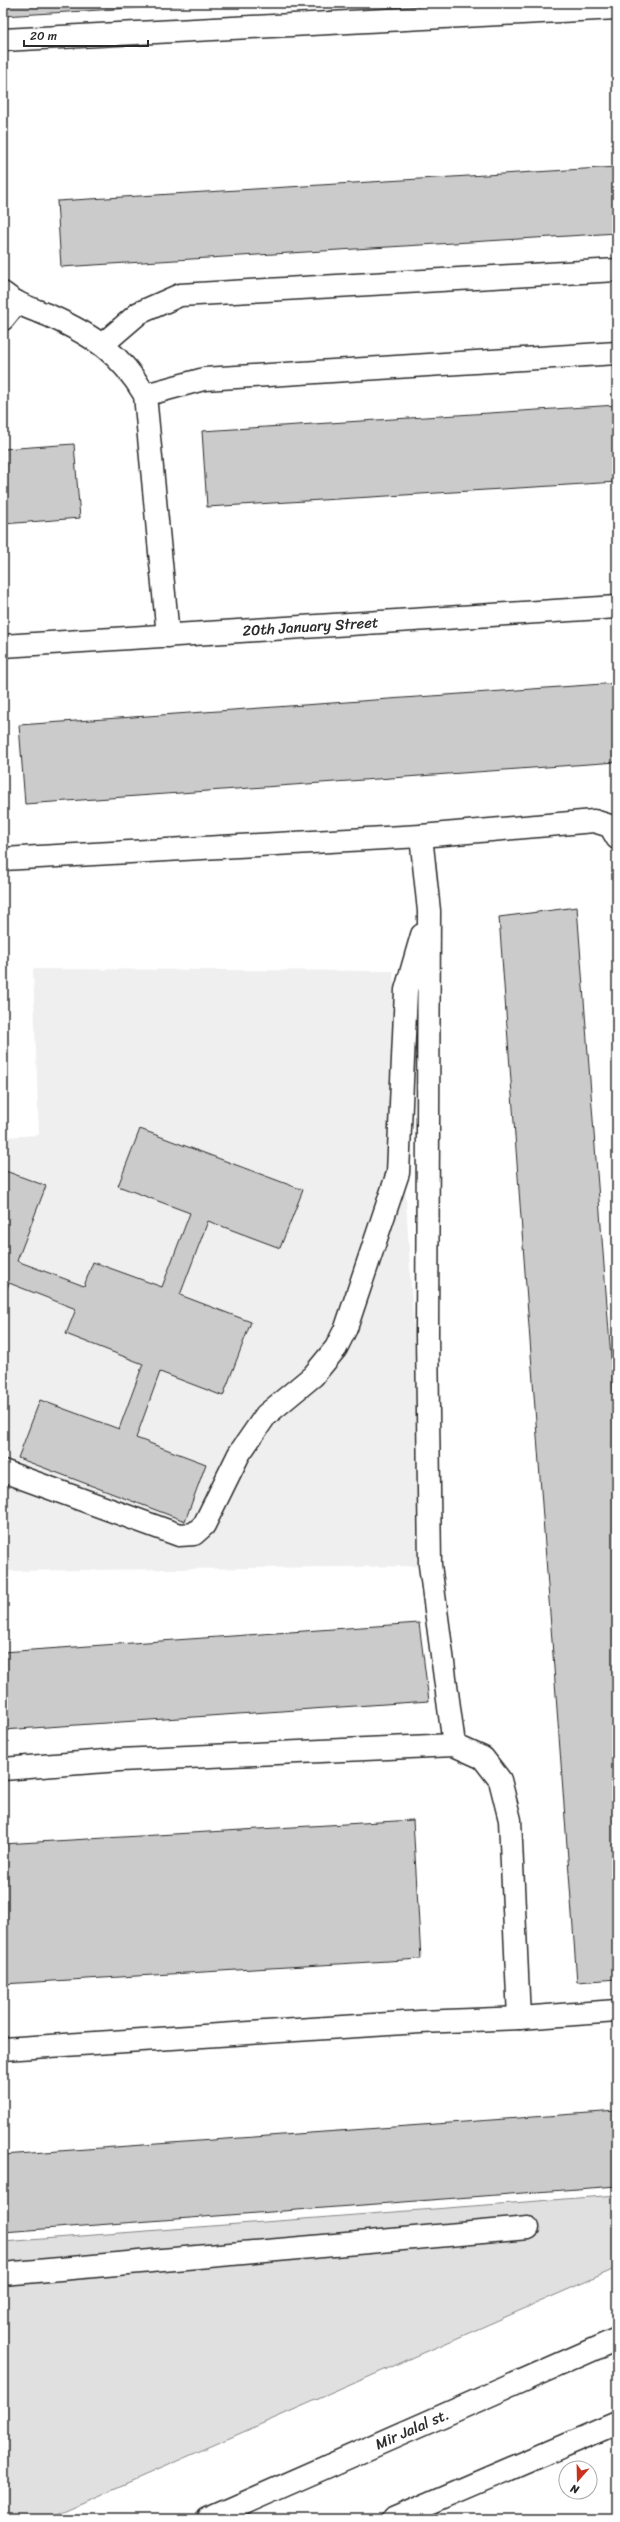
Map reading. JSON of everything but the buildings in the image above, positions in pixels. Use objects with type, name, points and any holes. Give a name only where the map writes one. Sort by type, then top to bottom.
[{"type":"street","points":[[3,40],[617,8]]},
{"type":"street","points":[[104,344],[140,313],[180,295],[617,270]]},
{"type":"street","points":[[7,305],[50,317],[104,344],[131,371],[145,395],[168,636]]},
{"type":"street","points":[[145,395],[204,379],[617,353]]},
{"type":"street","name":"20th January Street","points":[[3,646],[617,606]]},
{"type":"street","points":[[3,859],[421,836],[594,822],[610,826],[617,838]]},
{"type":"street","points":[[421,836],[429,911],[427,1336],[430,1565],[454,1745]]},
{"type":"street","points":[[3,1471],[179,1535],[194,1534],[204,1525],[239,1454],[266,1415],[313,1376],[336,1348],[346,1328],[398,1173],[406,990],[429,911]]},
{"type":"street","points":[[3,1769],[118,1760],[454,1745],[483,1758],[500,1780],[510,1820],[519,2018]]},
{"type":"street","points":[[3,2049],[420,2022],[617,2012]]},
{"type":"street","points":[[3,2274],[528,2228]]},
{"type":"street","name":"Mir Jalal st.","points":[[208,2519],[617,2339]]},
{"type":"street","points":[[394,2519],[617,2423]]},
{"type":"shaded area","points":[[33,969],[393,971],[427,1566],[3,1571],[3,1137],[39,1135]]},
{"type":"shaded area","points":[[617,2195],[617,2268],[45,2519],[3,2519],[3,2242]]}]
